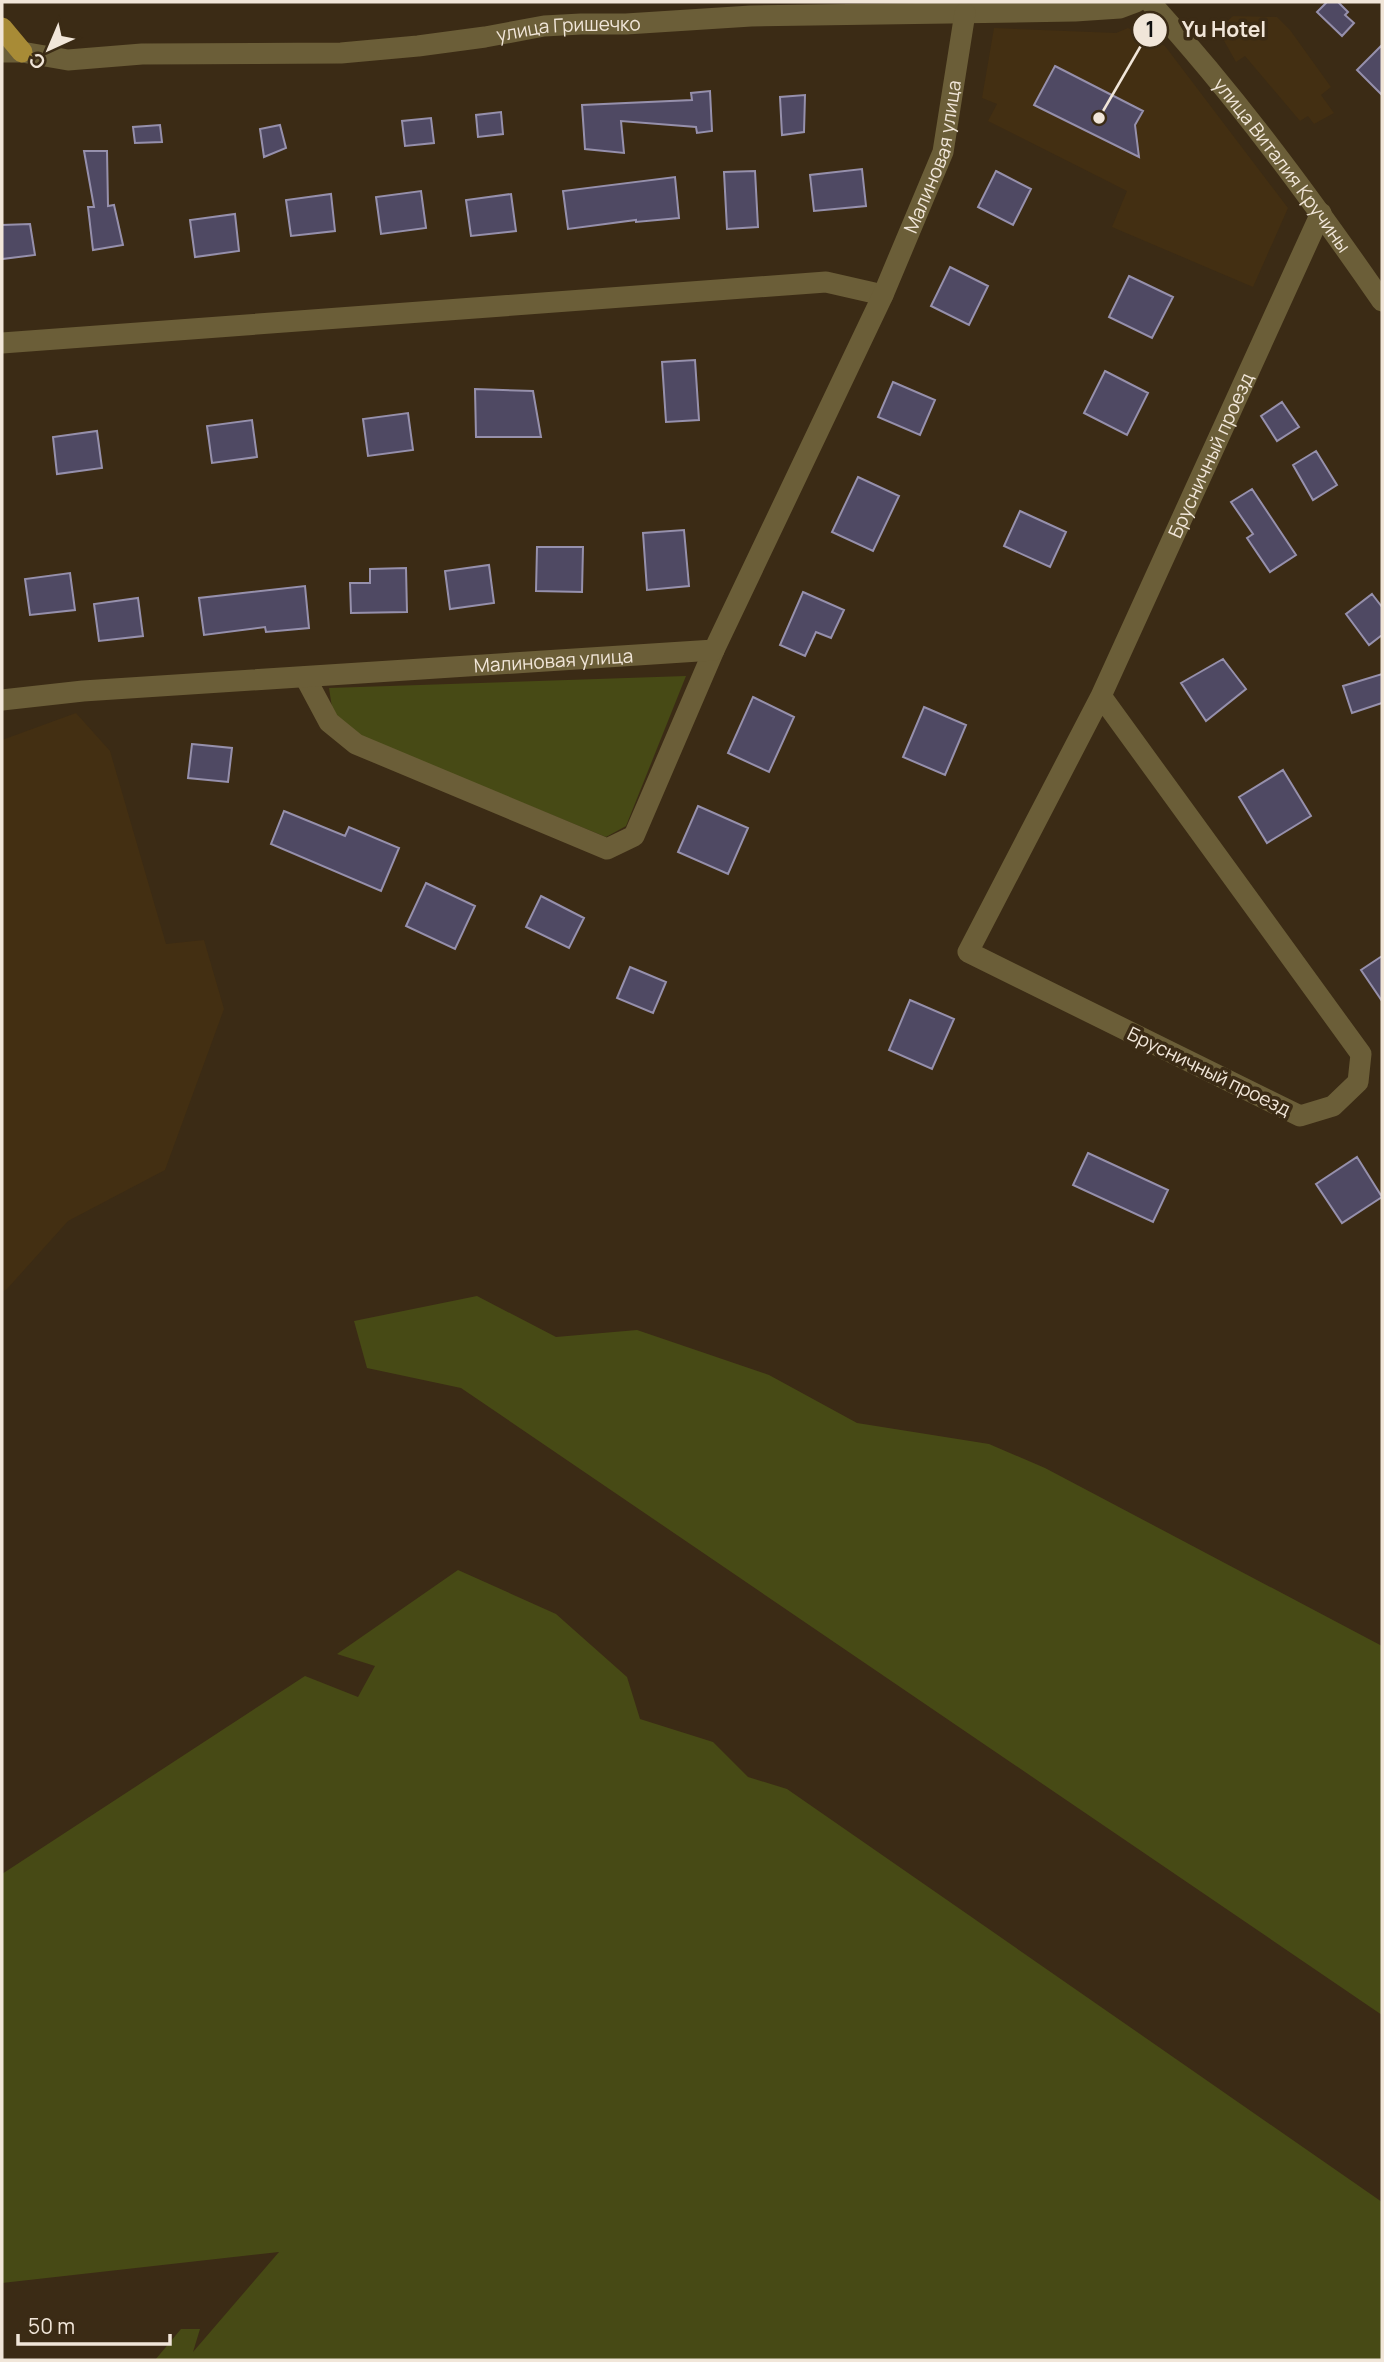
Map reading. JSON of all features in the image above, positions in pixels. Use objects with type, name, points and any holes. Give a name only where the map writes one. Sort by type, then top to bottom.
[{"type":"main road","points":[[2,28],[12,52]]},
{"type":"street","name":"улица Гришечко","points":[[12,52],[68,60],[142,54],[341,53],[418,46],[569,24],[626,24],[751,16],[1120,8],[1136,2]]},
{"type":"street","name":"улица Виталия Кручины","points":[[1150,2],[1197,53],[1321,213],[1382,301]]},
{"type":"street","name":"Малиновая улица","points":[[2,700],[83,691],[715,650],[883,295],[943,152],[965,13]]},
{"type":"street","name":"Брусничный проезд","points":[[1101,696],[1361,1054],[1358,1082],[1333,1106],[1300,1116],[968,952],[1101,696],[1321,213]]},
{"type":"street","points":[[2,343],[826,282],[883,295]]},
{"type":"street","points":[[305,677],[329,722],[356,744],[607,849],[634,836],[715,650]]},
{"type":"shaded area","points":[[1233,16],[1277,17],[1290,30],[1331,87],[1321,95],[1334,113],[1314,124],[1308,116],[1300,121],[1245,56],[1236,62],[1218,30]]},
{"type":"shaded area","points":[[994,28],[1116,33],[1128,28],[1165,46],[1288,208],[1253,287],[1112,227],[1127,191],[988,121],[997,104],[982,98]]},
{"type":"shaded area","points":[[76,713],[110,751],[166,944],[204,940],[224,1009],[165,1170],[68,1221],[2,1292],[2,740]]},
{"type":"green space","points":[[686,676],[626,826],[606,837],[366,739],[333,714],[329,688]]},
{"type":"green space","points":[[477,1296],[556,1337],[637,1330],[769,1375],[857,1423],[989,1444],[1045,1468],[1382,1646],[1382,2015],[461,1388],[367,1368],[354,1321]]},
{"type":"green space","points":[[458,1570],[556,1614],[627,1677],[640,1719],[713,1742],[748,1777],[787,1789],[1382,2202],[1382,2360],[155,2360],[181,2329],[200,2329],[193,2352],[279,2252],[2,2283],[2,1874],[305,1676],[358,1697],[375,1666],[337,1654]]},
{"type":"building","points":[[1327,2],[1338,2],[1348,12],[1345,15],[1354,23],[1342,36],[1317,12]]},
{"type":"building","points":[[1382,45],[1382,95],[1357,70]]},
{"type":"building","points":[[1055,66],[1143,111],[1135,125],[1139,157],[1034,105]]},
{"type":"building","points":[[710,91],[712,131],[697,133],[696,127],[621,121],[624,153],[585,149],[582,105],[692,100],[691,93]]},
{"type":"building","points":[[805,95],[804,132],[782,135],[780,97]]},
{"type":"building","points":[[501,112],[503,134],[478,137],[476,115]]},
{"type":"building","points":[[431,118],[434,143],[405,146],[402,121]]},
{"type":"building","points":[[160,125],[162,142],[135,143],[133,127]]},
{"type":"building","points":[[280,125],[286,148],[264,157],[260,129]]},
{"type":"building","points":[[84,151],[107,151],[108,206],[114,205],[123,245],[93,250],[88,207],[94,207]]},
{"type":"building","points":[[862,169],[866,206],[814,211],[810,175]]},
{"type":"building","points":[[755,171],[758,227],[727,229],[724,172]]},
{"type":"building","points":[[996,171],[1031,189],[1013,225],[978,207]]},
{"type":"building","points":[[675,177],[679,218],[636,220],[568,229],[563,191]]},
{"type":"building","points":[[421,191],[426,228],[381,234],[376,197]]},
{"type":"building","points":[[331,194],[335,231],[291,236],[286,200]]},
{"type":"building","points":[[511,194],[516,231],[471,236],[466,200]]},
{"type":"building","points":[[235,214],[239,251],[195,257],[190,220]]},
{"type":"building","points":[[30,224],[35,255],[2,259],[2,225]]},
{"type":"building","points":[[950,267],[988,286],[969,325],[931,306]]},
{"type":"building","points":[[1129,276],[1173,297],[1152,338],[1109,317]]},
{"type":"building","points":[[695,360],[699,420],[666,422],[662,362]]},
{"type":"building","points":[[1105,371],[1148,393],[1127,435],[1084,413]]},
{"type":"building","points":[[893,382],[935,400],[920,435],[878,417]]},
{"type":"building","points":[[475,389],[533,391],[541,437],[476,437]]},
{"type":"building","points":[[1282,402],[1299,427],[1277,441],[1261,416]]},
{"type":"building","points":[[408,413],[413,450],[368,456],[363,419]]},
{"type":"building","points":[[252,420],[257,457],[212,463],[207,426]]},
{"type":"building","points":[[97,431],[102,468],[57,474],[53,437]]},
{"type":"building","points":[[1316,451],[1337,485],[1313,500],[1293,465]]},
{"type":"building","points":[[858,477],[899,496],[873,551],[832,532]]},
{"type":"building","points":[[1252,489],[1296,555],[1270,572],[1247,538],[1253,534],[1231,502]]},
{"type":"building","points":[[1020,511],[1066,532],[1050,567],[1004,546]]},
{"type":"building","points":[[684,530],[689,586],[647,590],[643,533]]},
{"type":"building","points":[[537,547],[583,547],[582,592],[536,591]]},
{"type":"building","points":[[489,565],[494,603],[450,609],[445,571]]},
{"type":"building","points":[[406,568],[407,612],[351,613],[350,583],[370,583],[370,569]]},
{"type":"building","points":[[70,573],[75,610],[30,615],[25,579]]},
{"type":"building","points":[[305,586],[309,628],[266,632],[265,627],[204,635],[199,598]]},
{"type":"building","points":[[803,592],[844,610],[831,638],[816,632],[805,656],[780,645]]},
{"type":"building","points":[[1372,594],[1382,607],[1382,635],[1369,645],[1346,614]]},
{"type":"building","points":[[138,598],[143,636],[99,641],[94,604]]},
{"type":"building","points":[[1223,659],[1246,689],[1206,721],[1181,683]]},
{"type":"building","points":[[1382,674],[1382,703],[1352,713],[1343,686]]},
{"type":"building","points":[[753,697],[794,717],[769,772],[728,753]]},
{"type":"building","points":[[924,707],[966,725],[945,775],[903,757]]},
{"type":"building","points":[[192,744],[232,748],[228,782],[188,778]]},
{"type":"building","points":[[1283,770],[1311,816],[1267,843],[1239,797]]},
{"type":"building","points":[[698,806],[748,828],[728,874],[678,852]]},
{"type":"building","points":[[284,811],[345,836],[349,827],[399,848],[381,891],[271,844]]},
{"type":"building","points":[[426,883],[475,906],[455,949],[406,926]]},
{"type":"building","points":[[541,896],[584,918],[569,948],[526,927]]},
{"type":"building","points":[[1382,956],[1382,1001],[1361,970]]},
{"type":"building","points":[[630,967],[666,982],[653,1013],[617,998]]},
{"type":"building","points":[[910,1000],[954,1019],[932,1069],[889,1050]]},
{"type":"building","points":[[1088,1153],[1168,1190],[1153,1222],[1073,1185]]},
{"type":"building","points":[[1357,1157],[1382,1197],[1342,1223],[1316,1184]]},
{"type":"place","name":"Yu Hotel","points":[[1099,118]]}]
